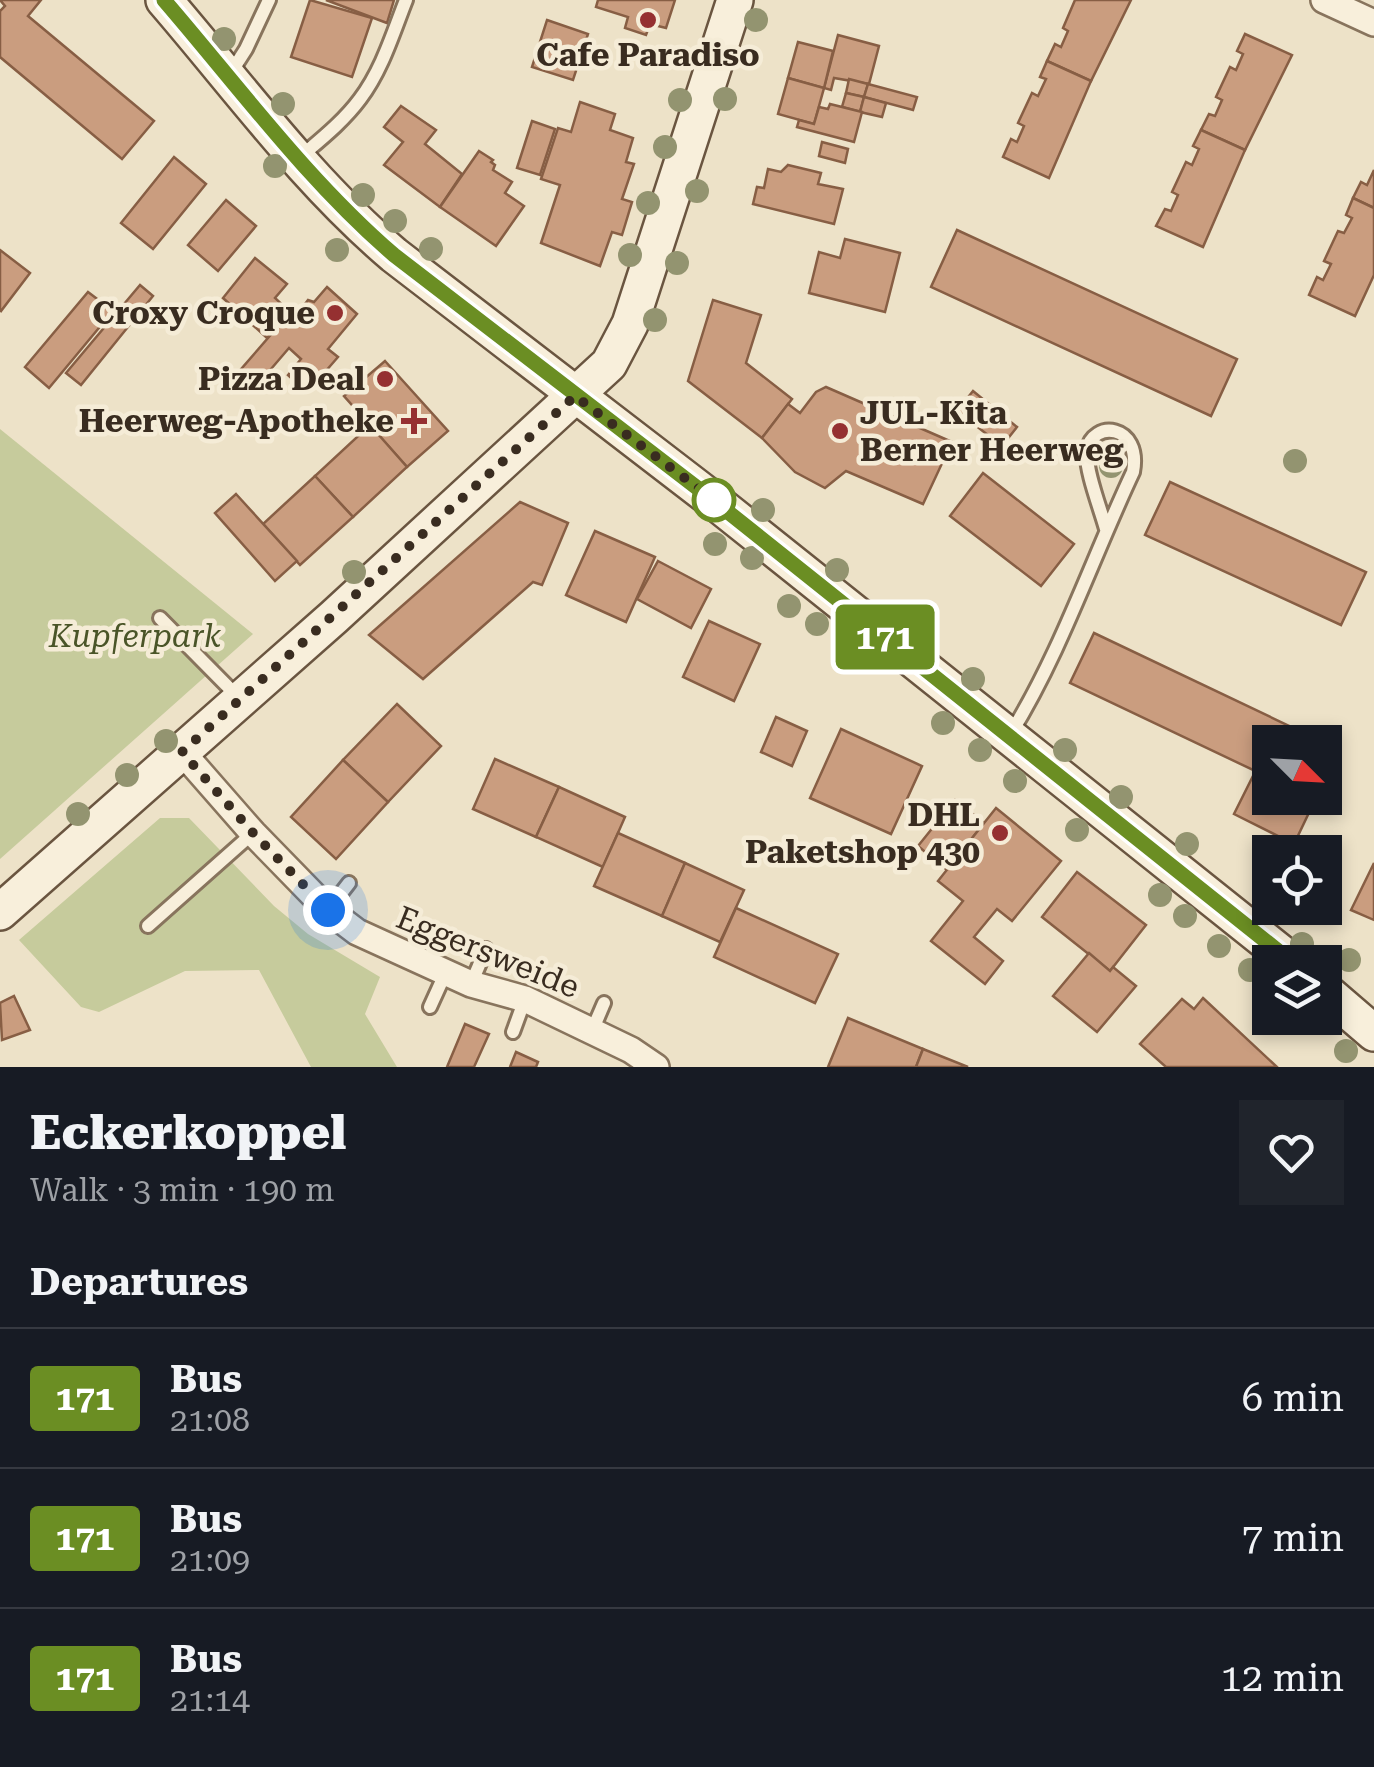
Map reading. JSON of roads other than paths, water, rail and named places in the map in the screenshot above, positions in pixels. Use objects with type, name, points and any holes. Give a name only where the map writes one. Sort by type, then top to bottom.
[{"type":"street","points":[[164,0],[350,218],[713,500],[1271,945]]},
{"type":"street","points":[[0,912],[241,700],[608,364],[630,324],[735,0]]},
{"type":"street","points":[[1324,0],[1374,23]]},
{"type":"street","name":"Eggersweide","points":[[182,752],[254,834],[328,910],[357,932],[445,974],[525,999],[656,1067]]},
{"type":"street","points":[[1342,1006],[1374,1033]]},
{"type":"lane","points":[[228,76],[246,49],[269,0]]},
{"type":"lane","points":[[297,160],[333,130],[362,98],[384,57],[406,0]]},
{"type":"lane","points":[[1010,736],[1042,677],[1133,472],[1135,458],[1128,438],[1115,432],[1099,434],[1087,452],[1106,529]]},
{"type":"lane","points":[[160,618],[241,700]]},
{"type":"lane","points":[[148,926],[254,834]]},
{"type":"lane","points":[[328,910],[350,883]]},
{"type":"lane","points":[[471,984],[486,950]]},
{"type":"lane","points":[[430,1007],[445,974]]},
{"type":"lane","points":[[513,1032],[525,999]]},
{"type":"lane","points":[[592,1031],[604,1004]]},
{"type":"place","name":"Cafe Paradiso","points":[[648,20]]},
{"type":"place","name":"Croxy Croque","points":[[335,313]]},
{"type":"place","name":"Pizza Deal","points":[[385,379]]},
{"type":"place","name":"Heerweg-Apotheke","points":[[414,421]]},
{"type":"place","name":"JUL-Kita Berner Heerweg","points":[[840,431]]},
{"type":"place","name":"DHL Paketshop 430","points":[[1000,833]]},
{"type":"park label","name":"Kupferpark","points":[[135,636]]}]
